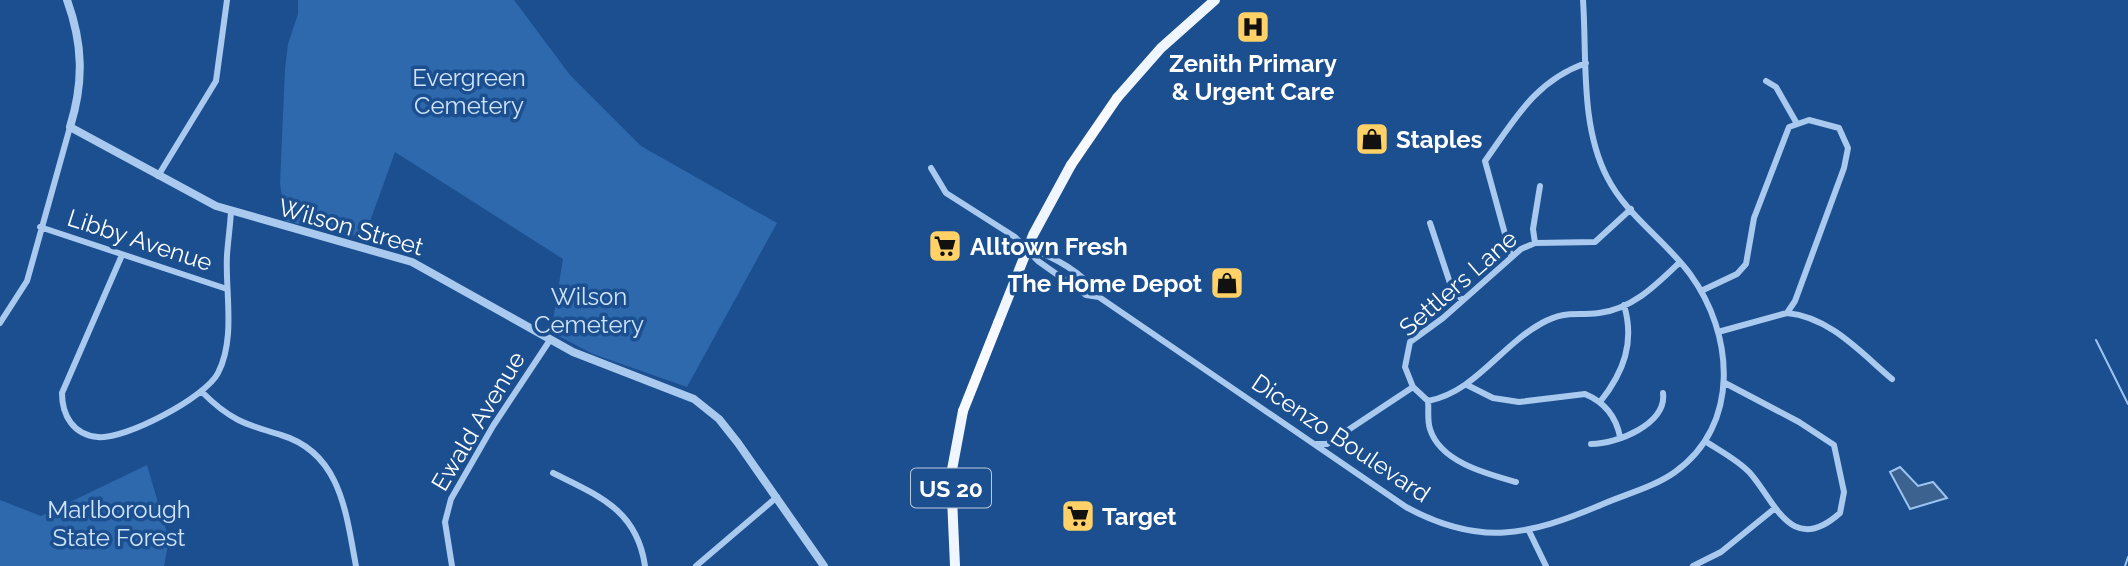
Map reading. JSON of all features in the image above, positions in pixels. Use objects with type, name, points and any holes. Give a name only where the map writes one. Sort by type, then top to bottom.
[{"type":"highway","name":"US 20","points":[[1071,164],[1117,97]]},
{"type":"highway","name":"US 20","points":[[963,411],[998,323]]},
{"type":"main road","name":"US 20","points":[[1117,97],[1161,48],[1215,0]]},
{"type":"main road","name":"US 20","points":[[998,323],[1027,249],[1071,164]]},
{"type":"main road","name":"US 20","points":[[956,566],[951,475],[963,411]]},
{"type":"street","points":[[0,323],[27,282],[78,96],[81,49],[67,0]]},
{"type":"street","points":[[158,176],[216,81],[227,0]]},
{"type":"street","name":"Dicenzo Boulevard","points":[[1027,249],[1038,261],[1086,295],[1099,297],[1406,507],[1436,523],[1468,532],[1498,535],[1529,531],[1650,485],[1675,473],[1705,441],[1720,413],[1725,383],[1718,332],[1701,291],[1680,262],[1608,180],[1598,158],[1592,135],[1583,0]]},
{"type":"street","points":[[1511,256],[1485,161],[1534,93],[1572,68],[1586,63]]},
{"type":"street","points":[[1766,81],[1776,88],[1796,122]]},
{"type":"street","points":[[1701,291],[1737,275],[1745,264],[1754,218],[1784,133],[1796,122],[1819,120],[1839,128],[1848,153],[1803,280],[1787,313]]},
{"type":"street","name":"Wilson Street","points":[[70,127],[158,176],[232,212],[355,243],[412,262],[451,281],[551,340],[603,365],[680,392],[707,408],[738,443],[824,566]]},
{"type":"street","points":[[931,168],[946,193],[1015,237],[1027,249]]},
{"type":"street","points":[[1535,243],[1533,229],[1540,186]]},
{"type":"street","name":"Settlers Lane","points":[[1413,387],[1405,367],[1410,342],[1511,256],[1535,243],[1595,242],[1631,209]]},
{"type":"street","points":[[122,255],[62,393],[62,409],[66,417],[81,432],[99,438],[143,423],[202,392],[218,373],[228,335],[227,289],[232,212]]},
{"type":"street","points":[[1430,223],[1451,286],[1462,300]]},
{"type":"street","name":"Libby Avenue","points":[[40,227],[227,289]]},
{"type":"street","name":"Dicenzo Boulevard","points":[[1027,249],[1042,253],[1092,284],[1099,297]]},
{"type":"street","points":[[1428,401],[1441,398],[1467,385],[1509,345],[1555,316],[1574,312],[1602,313],[1624,305],[1650,291],[1680,262]]},
{"type":"street","points":[[1600,402],[1616,379],[1627,352],[1629,326],[1624,305]]},
{"type":"street","points":[[1718,332],[1787,313],[1802,314],[1827,325],[1892,380]]},
{"type":"street","name":"Ewald Avenue","points":[[453,566],[445,529],[445,515],[451,499],[499,418],[551,340]]},
{"type":"street","points":[[1705,441],[1751,474],[1783,518],[1802,528],[1825,524],[1840,513],[1844,492],[1838,453],[1834,445],[1725,383]]},
{"type":"street","points":[[1467,385],[1502,401],[1537,402],[1577,393],[1600,402],[1613,417],[1620,437]]},
{"type":"street","points":[[1314,444],[1327,444],[1413,387],[1428,401],[1431,432],[1448,453],[1483,473],[1516,482]]},
{"type":"street","points":[[202,392],[233,420],[300,442],[321,458],[338,485],[356,566]]},
{"type":"street","points":[[1591,444],[1603,444],[1620,437],[1655,417],[1664,402],[1663,393]]},
{"type":"street","points":[[553,473],[625,516],[636,531],[645,566]]},
{"type":"street","points":[[696,566],[777,497]]},
{"type":"street","points":[[1693,566],[1732,545],[1774,509]]},
{"type":"street","points":[[1529,531],[1546,566]]},
{"type":"green space","name":"Evergreen Cemetery","points":[[298,0],[514,0],[570,75],[641,146],[777,223],[687,387],[593,354],[551,332],[563,259],[395,152],[364,238],[285,221],[280,183],[285,69],[288,44],[298,14]]},
{"type":"green space","name":"Marlborough State Forest","points":[[147,465],[169,540],[164,566],[0,566],[0,500],[41,516]]},
{"type":"shaded area","points":[[1900,467],[1918,486],[1933,482],[1947,498],[1910,509],[1890,472]]},
{"type":"waterway","points":[[2096,340],[2128,404]]},
{"type":"waterway","points":[[2125,566],[2128,557]]},
{"type":"place","name":"Zenith Primary & Urgent Care","points":[[1253,27]]},
{"type":"place","name":"Staples","points":[[1372,139]]},
{"type":"place","name":"Alltown Fresh","points":[[945,246]]},
{"type":"place","name":"The Home Depot","points":[[1227,283]]},
{"type":"place","name":"Target","points":[[1078,516]]},
{"type":"park label","name":"Wilson Cemetery","points":[[589,310]]}]
